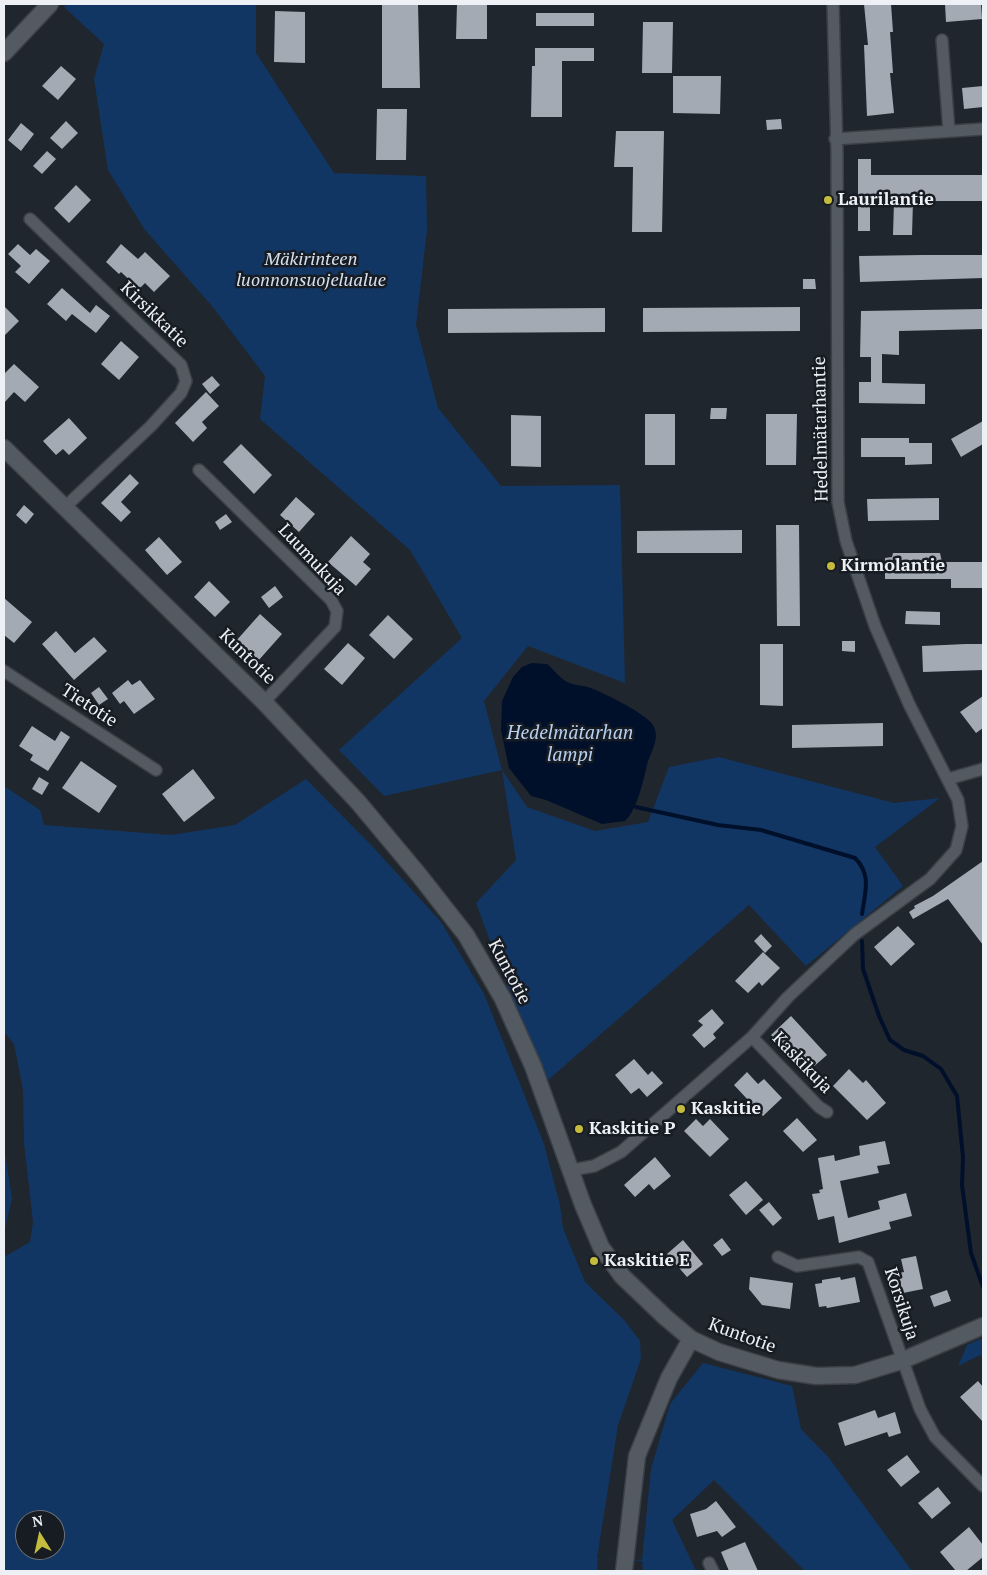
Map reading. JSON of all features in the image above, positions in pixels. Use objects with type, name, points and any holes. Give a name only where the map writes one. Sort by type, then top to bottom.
[{"type":"street","points":[[4,53],[50,4]]},
{"type":"street","name":"Hedelmätarhantie","points":[[752,1037],[788,997],[855,934],[930,878],[956,850],[962,826],[958,800],[909,704],[875,626],[846,541],[838,502],[833,4]]},
{"type":"street","points":[[942,40],[949,131]]},
{"type":"street","points":[[835,139],[983,129]]},
{"type":"street","name":"Kirsikkatie","points":[[30,219],[180,365],[186,381],[181,393],[151,426],[64,508]]},
{"type":"street","name":"Kuntotie","points":[[4,448],[264,702],[358,802],[466,935],[507,1007],[533,1066],[583,1205],[601,1248],[622,1276],[665,1318],[691,1339],[719,1352],[778,1370],[816,1376],[855,1375],[901,1361],[983,1326]]},
{"type":"street","name":"Luumukuja","points":[[200,470],[331,600],[337,611],[335,627],[264,702]]},
{"type":"street","name":"Tietotie","points":[[4,671],[156,770]]},
{"type":"street","points":[[948,779],[983,768]]},
{"type":"street","points":[[572,1170],[594,1166],[621,1152],[752,1037]]},
{"type":"street","name":"Kaskikuja","points":[[752,1037],[819,1107],[828,1112]]},
{"type":"street","name":"Korsikuja","points":[[778,1257],[797,1266],[859,1258],[868,1262],[901,1361],[920,1409],[935,1437],[983,1486]]},
{"type":"street","points":[[624,1571],[637,1456],[669,1378],[691,1339]]},
{"type":"green space","name":"Mäkirinteen luonnonsuojelualue","points":[[67,4],[256,4],[256,53],[334,173],[426,176],[427,230],[416,325],[438,408],[501,486],[620,485],[625,683],[528,646],[484,701],[502,770],[384,796],[339,750],[462,638],[410,550],[260,419],[265,376],[212,306],[145,230],[108,170],[94,79],[104,44],[64,7]]},
{"type":"green space","points":[[719,757],[894,803],[940,798],[875,847],[903,886],[806,966],[749,905],[548,1080],[506,984],[476,903],[516,860],[502,770],[527,807],[595,831],[648,822],[669,767]]},
{"type":"green space","points":[[306,779],[374,848],[441,922],[484,994],[544,1144],[560,1205],[563,1228],[585,1282],[625,1321],[640,1341],[641,1359],[618,1425],[597,1558],[597,1571],[4,1571],[4,1257],[30,1242],[33,1222],[24,1143],[23,1090],[14,1044],[4,1032],[4,786],[40,810],[44,825],[171,835],[235,825]]},
{"type":"green space","points":[[4,1147],[12,1198],[4,1233]]},
{"type":"green space","points":[[983,1338],[983,1359],[980,1355],[958,1366],[967,1345]]},
{"type":"green space","points":[[703,1363],[792,1386],[801,1429],[829,1458],[912,1571],[805,1571],[714,1480],[672,1520],[696,1571],[643,1571],[642,1561],[600,1558],[642,1560],[651,1469],[670,1404]]},
{"type":"water","name":"Hedelmätarhan lampi","points":[[532,663],[547,664],[567,682],[607,695],[642,715],[653,725],[656,735],[654,746],[636,803],[625,821],[602,824],[546,800],[531,796],[509,768],[501,730],[502,701],[513,677],[522,667]]},
{"type":"building","points":[[382,4],[418,4],[420,88],[382,88]]},
{"type":"building","points":[[457,4],[487,4],[487,39],[456,39]]},
{"type":"building","points":[[864,4],[891,4],[893,32],[890,32],[893,73],[890,73],[894,113],[867,116],[864,45],[868,45]]},
{"type":"building","points":[[945,4],[981,4],[982,19],[946,22]]},
{"type":"building","points":[[275,11],[305,12],[305,63],[274,62]]},
{"type":"building","points":[[536,13],[594,13],[594,26],[536,26]]},
{"type":"building","points":[[643,22],[673,22],[672,73],[642,73]]},
{"type":"building","points":[[535,48],[594,48],[594,61],[562,61],[562,117],[531,117],[532,66],[535,66]]},
{"type":"building","points":[[61,66],[76,79],[58,100],[42,86]]},
{"type":"building","points":[[673,76],[721,76],[720,114],[673,113]]},
{"type":"building","points":[[983,86],[983,107],[964,109],[962,88]]},
{"type":"building","points":[[377,109],[407,109],[406,160],[376,160]]},
{"type":"building","points":[[781,119],[782,129],[767,130],[766,120]]},
{"type":"building","points":[[66,121],[78,133],[62,149],[50,138]]},
{"type":"building","points":[[21,123],[34,134],[21,151],[8,140]]},
{"type":"building","points":[[616,131],[664,131],[662,232],[632,232],[633,167],[614,167]]},
{"type":"building","points":[[47,151],[56,159],[42,174],[33,166]]},
{"type":"building","points":[[858,159],[871,159],[871,175],[982,175],[982,201],[913,201],[912,235],[893,235],[894,201],[870,201],[870,231],[858,231]]},
{"type":"building","points":[[76,185],[91,200],[69,223],[54,208]]},
{"type":"building","points":[[18,244],[30,255],[36,249],[50,261],[29,284],[15,272],[21,266],[8,254]]},
{"type":"building","points":[[121,244],[138,259],[145,252],[170,276],[154,292],[145,283],[139,289],[121,272],[119,274],[106,262]]},
{"type":"building","points":[[983,255],[983,278],[860,282],[859,256]]},
{"type":"building","points":[[803,279],[815,279],[816,289],[803,289]]},
{"type":"building","points":[[62,288],[90,313],[96,305],[110,316],[96,333],[72,314],[66,321],[47,304]]},
{"type":"building","points":[[4,306],[19,321],[4,336]]},
{"type":"building","points":[[800,307],[800,331],[643,332],[643,308]]},
{"type":"building","points":[[605,308],[605,332],[448,333],[448,309]]},
{"type":"building","points":[[983,309],[983,329],[899,331],[899,355],[882,354],[882,383],[925,384],[925,404],[859,403],[859,382],[871,382],[871,357],[860,357],[861,311]]},
{"type":"building","points":[[121,341],[139,357],[119,380],[101,364]]},
{"type":"building","points":[[14,364],[39,387],[25,402],[14,392],[4,403],[4,374]]},
{"type":"building","points":[[212,376],[220,385],[210,394],[202,384]]},
{"type":"building","points":[[206,392],[219,406],[202,422],[207,428],[193,442],[175,423]]},
{"type":"building","points":[[711,408],[727,408],[726,419],[710,419]]},
{"type":"building","points":[[645,414],[675,414],[675,465],[645,465]]},
{"type":"building","points":[[766,414],[797,414],[796,465],[766,465]]},
{"type":"building","points":[[511,415],[541,416],[541,467],[511,466]]},
{"type":"building","points":[[69,418],[87,438],[69,455],[63,449],[56,455],[43,441]]},
{"type":"building","points":[[983,421],[983,444],[961,457],[951,439]]},
{"type":"building","points":[[861,438],[909,438],[909,443],[932,443],[932,464],[905,465],[905,457],[861,457]]},
{"type":"building","points":[[241,444],[272,475],[254,494],[223,462]]},
{"type":"building","points":[[130,474],[139,483],[121,502],[131,512],[121,522],[101,503]]},
{"type":"building","points":[[296,497],[315,514],[299,532],[280,515]]},
{"type":"building","points":[[939,498],[939,520],[868,521],[867,499]]},
{"type":"building","points":[[24,505],[34,514],[26,524],[16,515]]},
{"type":"building","points":[[226,514],[232,522],[220,530],[215,522]]},
{"type":"building","points":[[776,525],[799,525],[800,626],[777,626]]},
{"type":"building","points":[[742,530],[742,553],[637,553],[637,531]]},
{"type":"building","points":[[351,536],[370,554],[363,562],[371,569],[356,586],[328,562]]},
{"type":"building","points":[[159,537],[182,562],[167,575],[145,550]]},
{"type":"building","points":[[893,553],[940,553],[942,562],[983,562],[983,588],[951,588],[951,579],[885,579],[885,558],[892,557]]},
{"type":"building","points":[[209,581],[230,602],[215,617],[194,597]]},
{"type":"building","points":[[275,586],[283,597],[269,608],[261,597]]},
{"type":"building","points":[[4,598],[32,622],[14,643],[4,635]]},
{"type":"building","points":[[906,611],[940,612],[940,625],[905,624]]},
{"type":"building","points":[[260,614],[282,634],[258,661],[236,641]]},
{"type":"building","points":[[388,615],[413,639],[394,659],[369,635]]},
{"type":"building","points":[[56,631],[75,653],[94,637],[107,651],[74,680],[42,644]]},
{"type":"building","points":[[842,641],[855,641],[855,652],[842,651]]},
{"type":"building","points":[[348,643],[365,658],[342,685],[324,669]]},
{"type":"building","points":[[760,644],[783,644],[783,706],[760,705]]},
{"type":"building","points":[[983,644],[983,670],[923,672],[922,646]]},
{"type":"building","points":[[128,680],[132,685],[140,680],[155,699],[134,714],[124,701],[120,704],[112,693]]},
{"type":"building","points":[[99,687],[108,699],[99,705],[91,693]]},
{"type":"building","points":[[983,696],[983,728],[976,733],[960,712]]},
{"type":"building","points":[[883,723],[883,746],[792,748],[792,725]]},
{"type":"building","points":[[32,726],[55,741],[61,731],[70,737],[48,771],[30,760],[33,755],[19,746]]},
{"type":"building","points":[[81,761],[117,786],[99,813],[62,788]]},
{"type":"building","points":[[193,769],[215,798],[184,822],[162,794]]},
{"type":"building","points":[[39,777],[49,783],[42,795],[32,789]]},
{"type":"building","points":[[983,861],[983,945],[948,899],[913,919],[909,912],[915,908],[914,906],[933,896]]},
{"type":"building","points":[[898,926],[915,944],[891,966],[874,947]]},
{"type":"building","points":[[761,934],[772,946],[765,953],[754,941]]},
{"type":"building","points":[[763,952],[780,968],[762,986],[759,982],[748,993],[735,981]]},
{"type":"building","points":[[712,1009],[724,1023],[713,1034],[716,1038],[704,1048],[692,1035],[703,1025],[698,1021]]},
{"type":"building","points":[[791,1016],[827,1055],[812,1068],[790,1044],[784,1049],[771,1035]]},
{"type":"building","points":[[634,1059],[648,1075],[652,1071],[663,1083],[647,1097],[639,1088],[631,1094],[615,1075]]},
{"type":"building","points":[[849,1069],[863,1083],[866,1080],[886,1103],[867,1120],[833,1086]]},
{"type":"building","points":[[747,1072],[758,1084],[764,1079],[782,1098],[763,1116],[734,1085]]},
{"type":"building","points":[[797,1118],[817,1140],[803,1152],[783,1131]]},
{"type":"building","points":[[696,1119],[703,1126],[710,1119],[729,1139],[710,1157],[684,1131]]},
{"type":"building","points":[[885,1141],[890,1164],[877,1166],[879,1173],[840,1181],[848,1218],[880,1209],[878,1201],[906,1193],[912,1216],[889,1222],[891,1229],[839,1243],[834,1216],[818,1220],[812,1194],[820,1193],[819,1190],[823,1189],[818,1158],[834,1155],[835,1161],[860,1155],[859,1146]]},
{"type":"building","points":[[655,1157],[671,1176],[654,1190],[649,1184],[635,1197],[624,1185]]},
{"type":"building","points":[[746,1181],[763,1200],[746,1215],[729,1195]]},
{"type":"building","points":[[769,1202],[782,1218],[773,1226],[759,1210]]},
{"type":"building","points":[[722,1238],[731,1250],[722,1256],[713,1245]]},
{"type":"building","points":[[683,1240],[703,1264],[687,1277],[667,1254]]},
{"type":"building","points":[[916,1256],[923,1289],[898,1294],[894,1274],[904,1272],[901,1259]]},
{"type":"building","points":[[750,1277],[793,1283],[790,1309],[762,1305],[749,1289]]},
{"type":"building","points":[[840,1277],[841,1280],[855,1277],[860,1302],[827,1308],[826,1306],[819,1307],[815,1284],[822,1283],[822,1280]]},
{"type":"building","points":[[947,1290],[951,1301],[934,1307],[930,1296]]},
{"type":"building","points":[[978,1381],[983,1387],[983,1422],[960,1397]]},
{"type":"building","points":[[875,1410],[878,1418],[895,1412],[901,1433],[889,1437],[887,1432],[845,1446],[838,1423]]},
{"type":"building","points":[[907,1455],[920,1472],[901,1487],[887,1470]]},
{"type":"building","points":[[938,1487],[951,1503],[932,1519],[918,1503]]},
{"type":"building","points":[[716,1501],[736,1527],[722,1537],[717,1531],[697,1537],[690,1514],[706,1509]]},
{"type":"building","points":[[969,1527],[983,1545],[983,1557],[966,1571],[956,1571],[940,1552]]},
{"type":"building","points":[[745,1542],[758,1571],[729,1571],[721,1552]]},
{"type":"waterway","points":[[636,807],[718,825],[761,830],[855,858],[864,871],[866,884],[862,914]]},
{"type":"waterway","points":[[862,941],[863,969],[879,1016],[890,1040],[904,1050],[923,1056],[941,1069],[957,1096],[963,1157],[962,1185],[971,1253],[983,1287]]},
{"type":"place","name":"Laurilantie","points":[[828,200]]},
{"type":"place","name":"Kirmolantie","points":[[831,566]]},
{"type":"place","name":"Kaskitie","points":[[681,1109]]},
{"type":"place","name":"Kaskitie P","points":[[579,1129]]},
{"type":"place","name":"Kaskitie E","points":[[594,1261]]}]
